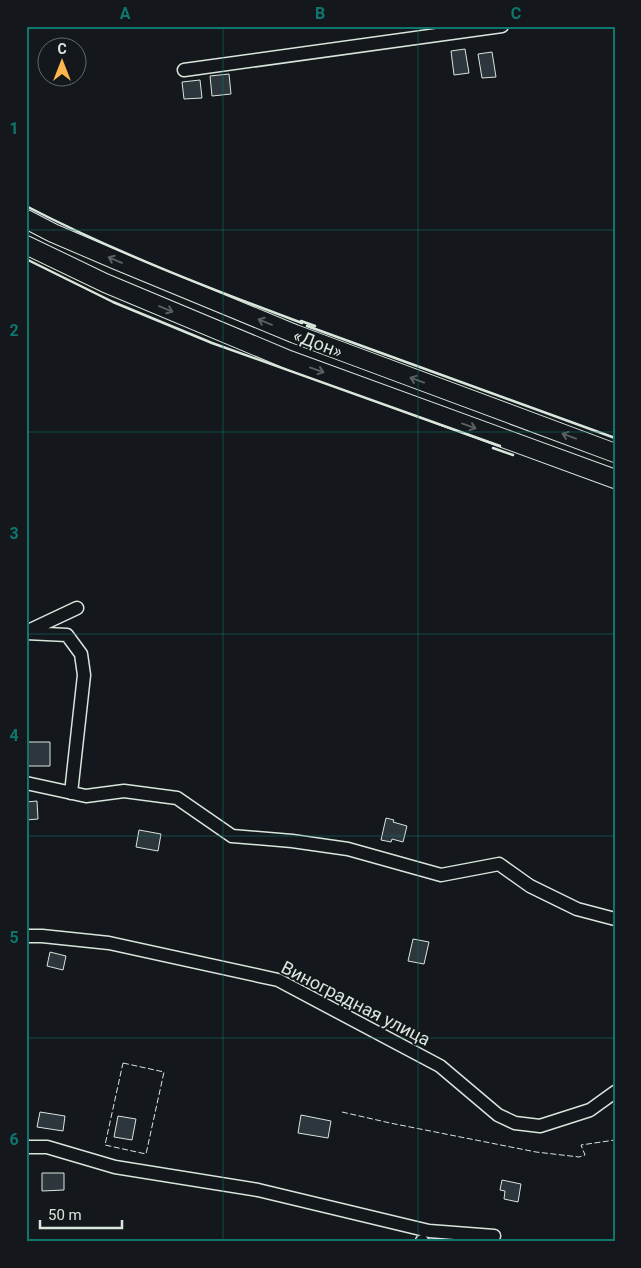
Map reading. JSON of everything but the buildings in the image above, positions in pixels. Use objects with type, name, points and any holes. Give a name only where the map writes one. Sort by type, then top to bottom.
[{"type":"highway","name":"«Дон»","points":[[26,219],[116,260],[295,334],[615,453]]},
{"type":"highway","name":"«Дон»","points":[[26,245],[105,283],[289,360],[615,479]]},
{"type":"street","points":[[184,70],[502,26]]},
{"type":"street","points":[[26,632],[77,608]]},
{"type":"street","points":[[26,632],[68,635],[81,654],[84,675],[71,793]]},
{"type":"street","points":[[26,783],[86,796],[124,791],[177,798],[232,836],[292,841],[348,849],[441,875],[499,864],[530,886],[577,909],[615,919]]},
{"type":"street","name":"Виноградная улица","points":[[26,936],[110,943],[278,980],[440,1066],[498,1115],[516,1123],[540,1126],[590,1110],[615,1092]]},
{"type":"street","points":[[26,1147],[47,1148],[115,1167],[258,1190],[423,1239],[494,1236]]},
{"type":"fence","points":[[123,1063],[164,1072],[146,1154],[105,1145],[123,1063]]},
{"type":"fence","points":[[342,1112],[536,1152],[579,1157],[585,1155],[581,1145],[615,1140]]},
{"type":"wall","points":[[26,206],[93,239],[162,269],[302,323]]},
{"type":"wall","points":[[26,259],[113,302],[212,343],[500,446]]},
{"type":"wall","points":[[301,321],[315,326]]},
{"type":"wall","points":[[307,326],[615,438]]},
{"type":"wall","points":[[493,448],[513,455]]}]
